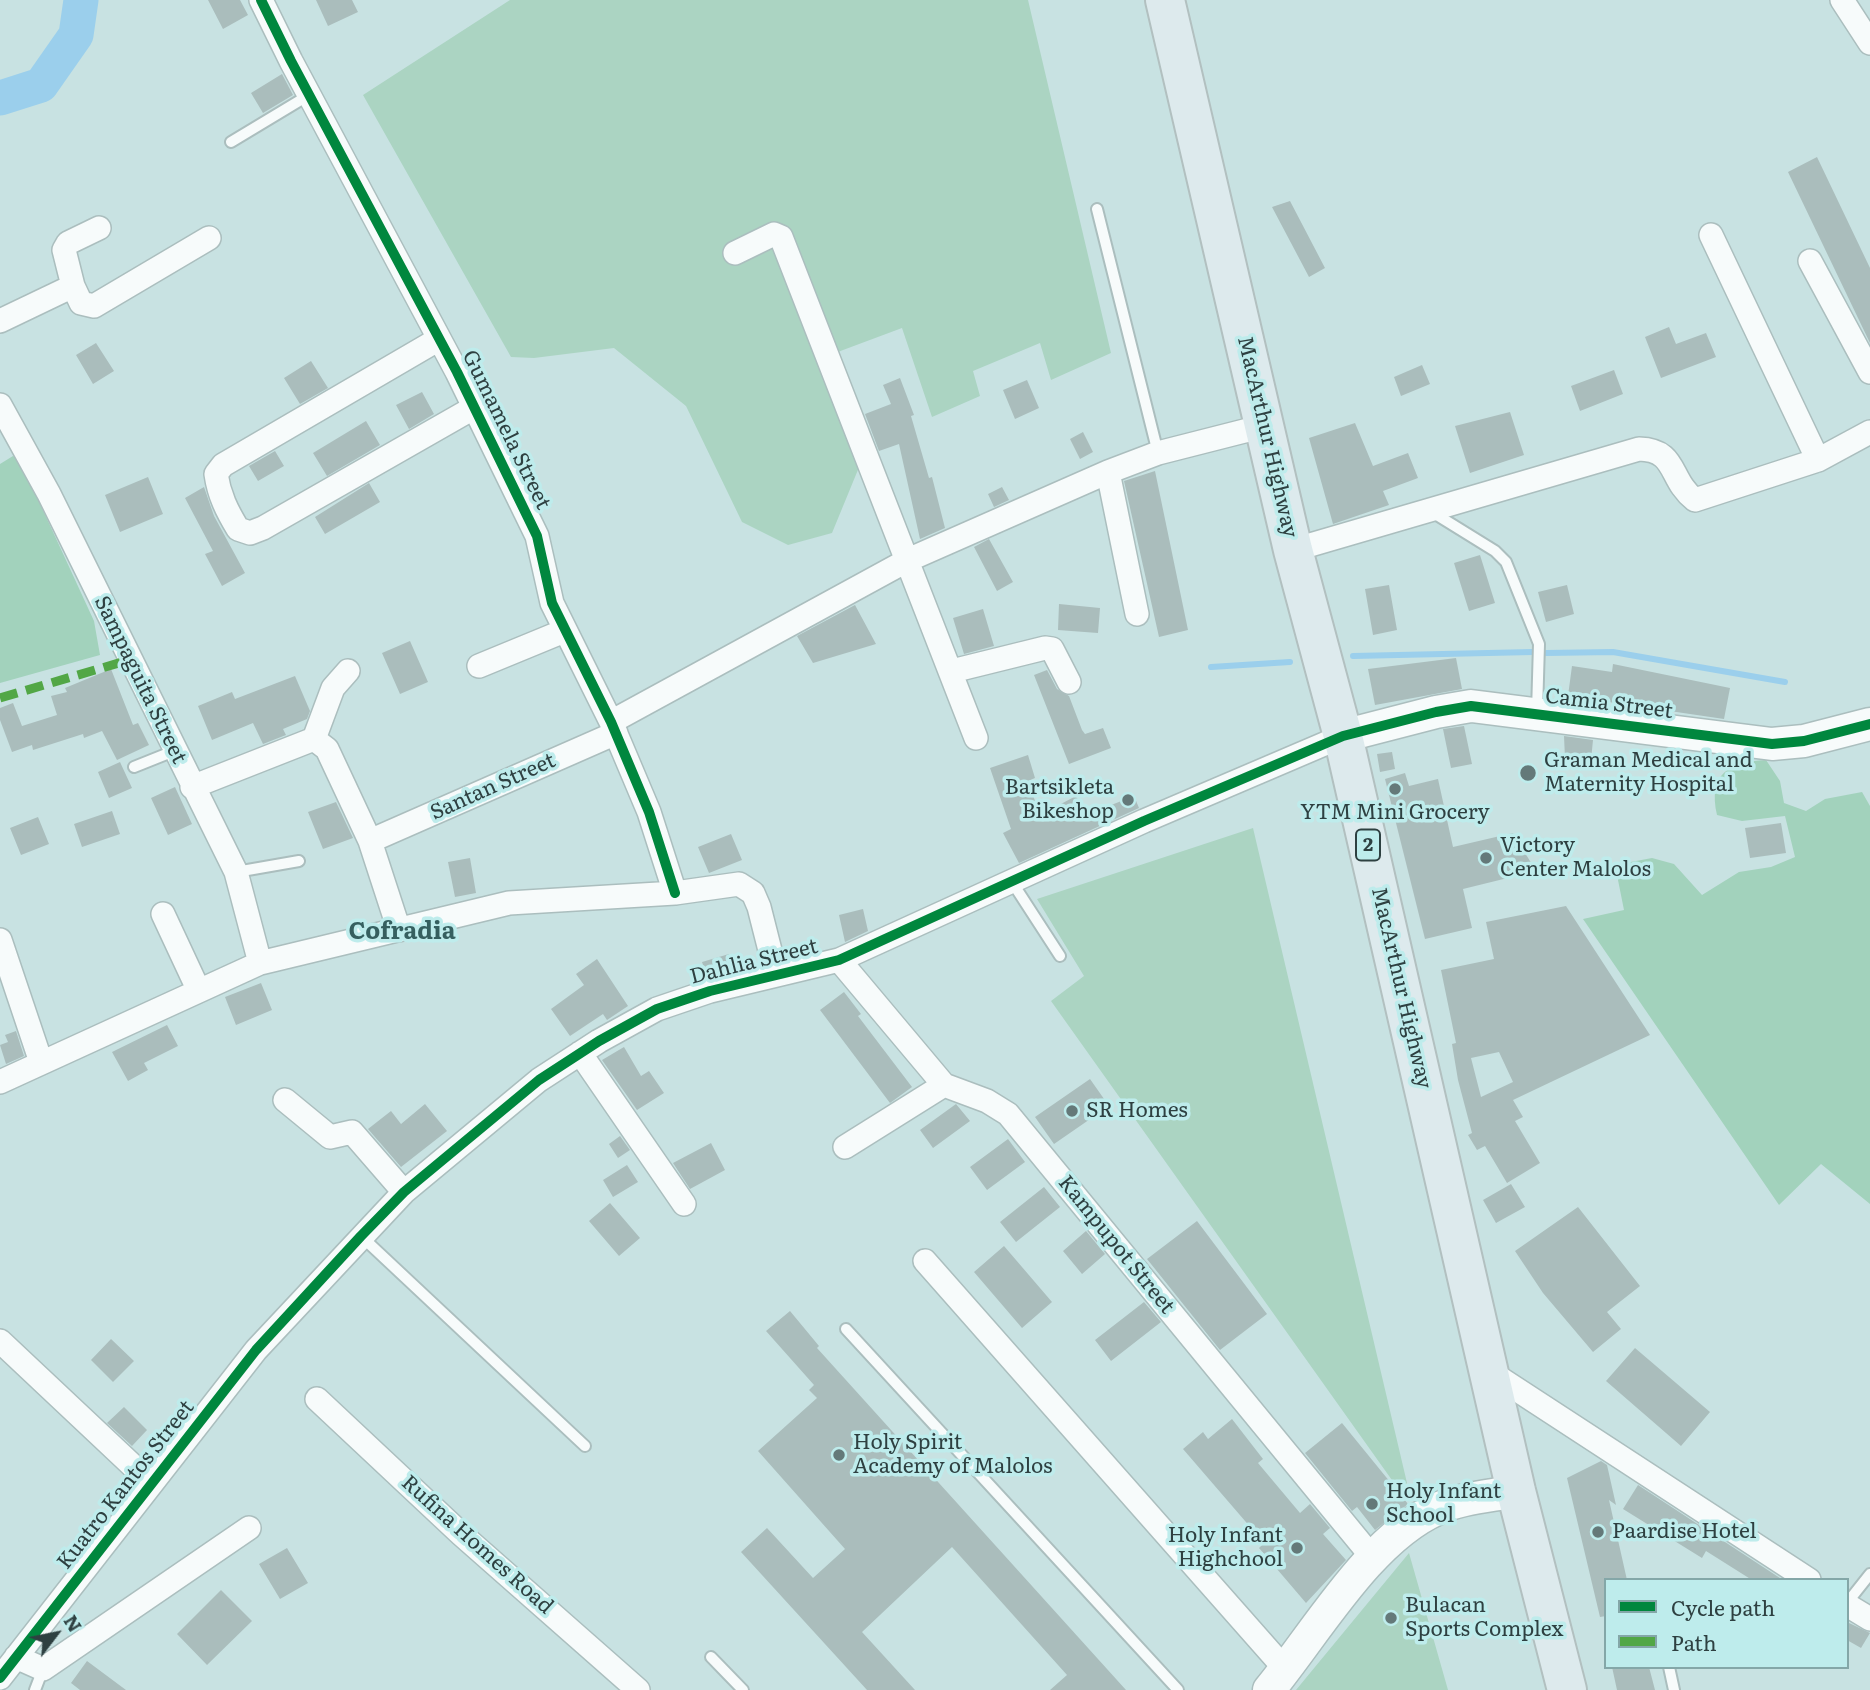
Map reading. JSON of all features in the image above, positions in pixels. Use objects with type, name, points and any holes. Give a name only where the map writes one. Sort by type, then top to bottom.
[{"type":"highway","name":"MacArthur Highway","points":[[1165,0],[1293,550],[1343,736],[1487,1370],[1567,1690]]},
{"type":"street","name":"Gumamela Street","points":[[261,0],[475,407],[537,536],[552,603],[613,727],[649,812],[676,893]]},
{"type":"street","points":[[1842,0],[1870,43]]},
{"type":"street","points":[[99,228],[68,243],[64,250],[81,303],[94,306],[209,238]]},
{"type":"street","points":[[735,253],[774,234],[781,237],[976,738]]},
{"type":"street","points":[[1712,235],[1818,460]]},
{"type":"street","points":[[1810,261],[1870,372]]},
{"type":"street","points":[[0,321],[74,286]]},
{"type":"street","points":[[439,339],[223,465],[216,474],[219,495],[229,515],[238,529],[250,533],[263,528],[475,407]]},
{"type":"street","name":"Sampaguita Street","points":[[0,405],[55,507],[236,872],[260,963]]},
{"type":"street","name":"Santan Street","points":[[370,841],[613,727],[908,560],[1108,472],[1158,453],[1264,426]]},
{"type":"street","points":[[1293,550],[1639,449],[1656,449],[1666,457],[1683,490],[1695,500],[1818,460],[1870,432]]},
{"type":"street","points":[[1108,472],[1137,614]]},
{"type":"street","points":[[479,666],[564,631]]},
{"type":"street","points":[[952,671],[1045,648],[1052,649],[1058,657],[1069,682]]},
{"type":"street","points":[[192,787],[314,739],[333,688],[348,671]]},
{"type":"street","name":"Camia Street","points":[[1343,736],[1436,712],[1471,706],[1772,744],[1804,741],[1870,724]]},
{"type":"street","name":"Dahlia Street","points":[[257,1350],[404,1192],[539,1080],[657,1009],[776,974],[839,960],[1144,821],[1343,736]]},
{"type":"street","points":[[314,739],[327,749],[370,841],[399,930]]},
{"type":"street","points":[[0,1082],[198,989],[260,963],[509,903],[676,893],[739,884],[753,893],[776,974]]},
{"type":"street","points":[[163,914],[198,989]]},
{"type":"street","points":[[0,940],[8,990],[41,1062]]},
{"type":"street","name":"Kampupot Street","points":[[839,960],[944,1085],[987,1101],[1008,1114],[1372,1557]]},
{"type":"street","points":[[580,1053],[684,1204]]},
{"type":"street","points":[[845,1147],[944,1085]]},
{"type":"street","points":[[285,1100],[330,1137],[352,1132],[404,1192]]},
{"type":"street","points":[[925,1261],[1278,1680],[1372,1557],[1398,1534],[1437,1508],[1516,1491]]},
{"type":"street","points":[[0,1341],[151,1483]]},
{"type":"street","name":"Kuatro Kantos Street","points":[[0,1678],[257,1350]]},
{"type":"street","points":[[1487,1370],[1806,1578]]},
{"type":"street","name":"Rufina Homes Road","points":[[317,1399],[461,1534],[638,1690]]},
{"type":"street","points":[[16,1657],[39,1679],[249,1528]]},
{"type":"street","points":[[1849,1605],[1870,1619]]},
{"type":"lane","points":[[231,142],[309,95]]},
{"type":"lane","points":[[1097,209],[1158,453]]},
{"type":"lane","points":[[1429,510],[1495,551],[1506,562],[1539,644],[1538,715]]},
{"type":"lane","points":[[134,767],[174,751]]},
{"type":"lane","points":[[236,872],[299,861]]},
{"type":"lane","points":[[1012,882],[1060,956]]},
{"type":"lane","points":[[362,1236],[584,1446]]},
{"type":"lane","points":[[846,1329],[1178,1690]]},
{"type":"lane","points":[[1849,1601],[1870,1574]]},
{"type":"lane","points":[[712,1657],[743,1690]]},
{"type":"lane","points":[[1669,1669],[1674,1690]]},
{"type":"green space","points":[[510,0],[1028,0],[1111,353],[1051,380],[1040,343],[973,371],[980,396],[932,417],[902,328],[827,356],[862,460],[832,533],[788,545],[742,522],[686,406],[614,348],[534,358],[511,357],[363,95]]},
{"type":"green space","points":[[13,456],[19,458],[94,621],[100,655],[0,683],[0,464]]},
{"type":"green space","points":[[1766,760],[1780,781],[1784,803],[1806,811],[1825,799],[1862,792],[1870,806],[1870,1204],[1821,1164],[1779,1205],[1583,919],[1624,910],[1615,865],[1652,858],[1674,864],[1702,895],[1739,872],[1771,867],[1795,857],[1785,816],[1742,821],[1717,815],[1716,789],[1724,773],[1731,767]]},
{"type":"green space","points":[[1253,828],[1407,1483],[1399,1490],[1051,1001],[1084,976],[1037,899]]},
{"type":"green space","name":"Bulacan Sports Complex","points":[[1409,1553],[1448,1690],[1296,1690]]},
{"type":"building","points":[[208,0],[240,0],[248,15],[223,29]]},
{"type":"building","points":[[316,0],[352,0],[358,12],[328,26]]},
{"type":"building","points":[[282,74],[293,95],[263,113],[251,93]]},
{"type":"building","points":[[1817,157],[1870,268],[1870,343],[1788,172]]},
{"type":"building","points":[[1290,201],[1325,268],[1309,277],[1272,207]]},
{"type":"building","points":[[1669,327],[1676,344],[1706,333],[1716,357],[1661,378],[1645,337]]},
{"type":"building","points":[[96,343],[114,371],[93,384],[76,355]]},
{"type":"building","points":[[311,361],[328,388],[300,404],[284,378]]},
{"type":"building","points":[[1422,365],[1430,384],[1401,396],[1394,377]]},
{"type":"building","points":[[1614,370],[1623,394],[1580,411],[1571,386]]},
{"type":"building","points":[[900,378],[914,415],[911,416],[929,478],[932,477],[945,528],[920,539],[899,444],[879,451],[865,414],[891,404],[883,385]]},
{"type":"building","points":[[1027,380],[1039,408],[1015,419],[1003,390]]},
{"type":"building","points":[[422,392],[434,414],[409,429],[396,405]]},
{"type":"building","points":[[1510,412],[1524,455],[1470,473],[1455,426]]},
{"type":"building","points":[[366,421],[380,445],[327,476],[313,453]]},
{"type":"building","points":[[1355,423],[1373,466],[1408,453],[1418,478],[1383,491],[1389,505],[1333,524],[1309,438]]},
{"type":"building","points":[[1083,432],[1093,452],[1080,459],[1070,439]]},
{"type":"building","points":[[275,451],[284,466],[258,481],[249,466]]},
{"type":"building","points":[[1155,471],[1188,630],[1159,637],[1124,481]]},
{"type":"building","points":[[148,477],[163,514],[120,532],[105,495]]},
{"type":"building","points":[[369,483],[380,502],[325,534],[315,517]]},
{"type":"building","points":[[204,487],[214,516],[245,573],[222,586],[205,554],[213,551],[185,498]]},
{"type":"building","points":[[1002,487],[1009,500],[994,507],[988,494]]},
{"type":"building","points":[[989,539],[1013,582],[997,591],[974,547]]},
{"type":"building","points":[[1480,555],[1495,603],[1469,611],[1454,563]]},
{"type":"building","points":[[1389,585],[1397,630],[1373,635],[1365,589]]},
{"type":"building","points":[[1567,585],[1574,614],[1546,622],[1538,592]]},
{"type":"building","points":[[1059,604],[1100,608],[1098,633],[1058,630]]},
{"type":"building","points":[[855,605],[876,644],[813,663],[797,636]]},
{"type":"building","points":[[983,609],[994,646],[964,654],[953,618]]},
{"type":"building","points":[[410,641],[428,682],[400,694],[382,653]]},
{"type":"building","points":[[1456,658],[1462,689],[1375,705],[1368,669]]},
{"type":"building","points":[[1613,664],[1730,688],[1724,719],[1568,696],[1572,666],[1612,672]]},
{"type":"building","points":[[111,669],[133,725],[138,723],[149,745],[117,760],[102,731],[84,738],[83,734],[33,750],[32,745],[12,752],[0,720],[0,708],[13,703],[22,726],[57,715],[51,696],[67,692],[65,688]]},
{"type":"building","points":[[1047,670],[1057,689],[1069,696],[1085,734],[1103,728],[1111,748],[1069,764],[1034,675]]},
{"type":"building","points":[[295,676],[310,711],[307,719],[283,729],[286,735],[263,744],[253,723],[212,740],[198,706],[232,692],[235,699]]},
{"type":"building","points":[[1464,726],[1472,764],[1451,768],[1443,729]]},
{"type":"building","points":[[1564,736],[1593,740],[1591,760],[1565,758]]},
{"type":"building","points":[[1392,752],[1395,769],[1380,772],[1377,754]]},
{"type":"building","points":[[1028,755],[1035,778],[1028,781],[1040,815],[1076,796],[1086,815],[1134,796],[1139,808],[1019,863],[1003,833],[1011,829],[990,768]]},
{"type":"building","points":[[120,762],[132,788],[109,798],[98,772]]},
{"type":"building","points":[[1405,773],[1409,786],[1438,779],[1453,847],[1513,833],[1536,871],[1463,889],[1472,928],[1425,939],[1385,779]]},
{"type":"building","points":[[175,787],[192,824],[168,835],[151,798]]},
{"type":"building","points":[[336,802],[353,838],[323,849],[308,812]]},
{"type":"building","points":[[112,811],[120,834],[82,847],[74,824]]},
{"type":"building","points":[[38,817],[49,844],[21,855],[10,828]]},
{"type":"building","points":[[1781,823],[1786,853],[1750,858],[1745,828]]},
{"type":"building","points":[[731,834],[742,860],[709,873],[698,847]]},
{"type":"building","points":[[470,858],[476,893],[455,897],[448,862]]},
{"type":"building","points":[[1566,906],[1650,1035],[1513,1100],[1523,1117],[1515,1121],[1540,1163],[1507,1183],[1485,1146],[1477,1150],[1468,1135],[1472,1133],[1458,1080],[1452,1044],[1456,1043],[1441,970],[1494,959],[1486,922]],"holes":[[[1499,1052],[1513,1082],[1481,1097],[1471,1058]]]},
{"type":"building","points":[[863,909],[868,931],[845,942],[839,915]]},
{"type":"building","points":[[729,954],[735,971],[707,977],[702,962]]},
{"type":"building","points":[[597,959],[628,1006],[607,1020],[603,1014],[570,1036],[551,1009],[584,985],[576,974]]},
{"type":"building","points":[[261,983],[272,1010],[236,1025],[225,997]]},
{"type":"building","points":[[844,992],[861,1014],[858,1016],[912,1087],[890,1103],[820,1010]]},
{"type":"building","points":[[167,1025],[178,1046],[144,1063],[148,1070],[128,1081],[112,1052]]},
{"type":"building","points":[[16,1031],[24,1056],[6,1064],[0,1045],[8,1042],[5,1035]]},
{"type":"building","points":[[624,1047],[641,1076],[649,1071],[664,1093],[637,1110],[602,1060]]},
{"type":"building","name":"SR Homes","points":[[1090,1079],[1109,1106],[1054,1144],[1035,1117]]},
{"type":"building","points":[[425,1104],[447,1131],[401,1167],[368,1129],[391,1111],[401,1124]]},
{"type":"building","points":[[956,1104],[970,1121],[933,1148],[920,1130]]},
{"type":"building","points":[[620,1136],[630,1150],[618,1158],[609,1144]]},
{"type":"building","points":[[1008,1139],[1025,1162],[987,1190],[970,1167]]},
{"type":"building","points":[[711,1143],[725,1170],[690,1189],[673,1163]]},
{"type":"building","points":[[627,1165],[638,1182],[613,1197],[603,1180]]},
{"type":"building","points":[[1511,1184],[1525,1207],[1496,1223],[1483,1200]]},
{"type":"building","points":[[1044,1187],[1060,1207],[1016,1242],[1000,1222]]},
{"type":"building","points":[[610,1203],[640,1238],[619,1256],[589,1221]]},
{"type":"building","points":[[1578,1207],[1640,1286],[1607,1312],[1621,1329],[1593,1352],[1543,1293],[1515,1251]]},
{"type":"building","points":[[1197,1221],[1267,1314],[1220,1350],[1147,1259]]},
{"type":"building","points":[[1086,1231],[1105,1254],[1082,1274],[1063,1251]]},
{"type":"building","points":[[1004,1246],[1052,1302],[1022,1328],[974,1272]]},
{"type":"building","points":[[1144,1302],[1161,1322],[1111,1361],[1095,1340]]},
{"type":"building","points":[[790,1311],[819,1346],[817,1348],[1126,1690],[1050,1690],[1067,1675],[952,1547],[862,1632],[915,1690],[867,1690],[741,1552],[767,1528],[813,1578],[845,1549],[758,1451],[817,1398],[809,1390],[814,1385],[766,1331]]},
{"type":"building","points":[[111,1339],[134,1361],[113,1382],[91,1360]]},
{"type":"building","points":[[1635,1348],[1710,1412],[1681,1446],[1606,1381]]},
{"type":"building","points":[[124,1407],[147,1430],[132,1446],[107,1423]]},
{"type":"building","points":[[1232,1419],[1263,1459],[1258,1463],[1300,1513],[1310,1504],[1330,1528],[1323,1534],[1346,1560],[1306,1603],[1259,1548],[1264,1543],[1183,1449],[1203,1432],[1208,1439]]},
{"type":"building","points":[[1342,1423],[1408,1504],[1375,1530],[1357,1507],[1352,1511],[1305,1453]]},
{"type":"building","name":"Paardise Hotel","points":[[1601,1461],[1607,1465],[1616,1505],[1609,1500],[1627,1578],[1604,1578],[1604,1616],[1600,1617],[1567,1478]]},
{"type":"building","points":[[1638,1485],[1780,1578],[1749,1578],[1706,1551],[1702,1558],[1623,1509]]},
{"type":"building","points":[[287,1548],[308,1583],[280,1599],[259,1564]]},
{"type":"building","points":[[221,1590],[252,1621],[207,1665],[177,1634]]},
{"type":"building","points":[[1849,1623],[1870,1633],[1861,1648],[1849,1641]]},
{"type":"building","points":[[87,1661],[126,1690],[80,1690],[71,1683]]},
{"type":"building","points":[[1612,1669],[1650,1669],[1655,1690],[1617,1690]]},
{"type":"waterway","points":[[0,98],[41,85],[76,35],[81,0]]},
{"type":"waterway","points":[[1353,656],[1533,652]]},
{"type":"waterway","points":[[1546,653],[1613,652],[1785,682]]},
{"type":"waterway","points":[[1211,667],[1290,662]]},
{"type":"marked path","points":[[0,698],[129,660]]},
{"type":"cycle path","points":[[261,0],[457,372],[537,536],[552,603],[611,722],[649,812],[675,893]]},
{"type":"cycle path","points":[[0,1678],[256,1350],[404,1192],[539,1080],[599,1041],[657,1009],[710,991],[839,960],[1144,821],[1343,736],[1436,712],[1471,706],[1772,744],[1804,741],[1870,724]]},
{"type":"place","name":"Graman Medical and Maternity Hospital","points":[[1528,773]]},
{"type":"place","name":"YTM Mini Grocery","points":[[1395,789]]},
{"type":"place","name":"Bartsikleta Bikeshop","points":[[1128,800]]},
{"type":"place","name":"Victory Center Malolos","points":[[1486,858]]},
{"type":"place","name":"SR Homes","points":[[1072,1111]]},
{"type":"place","name":"Holy Spirit Academy of Malolos","points":[[839,1455]]},
{"type":"place","name":"Holy Infant School","points":[[1372,1504]]},
{"type":"place","name":"Paardise Hotel","points":[[1598,1532]]},
{"type":"place","name":"Holy Infant Highchool","points":[[1297,1548]]},
{"type":"place","name":"Bulacan Sports Complex","points":[[1391,1618]]},
{"type":"district","name":"Cofradia","points":[[402,932]]}]
